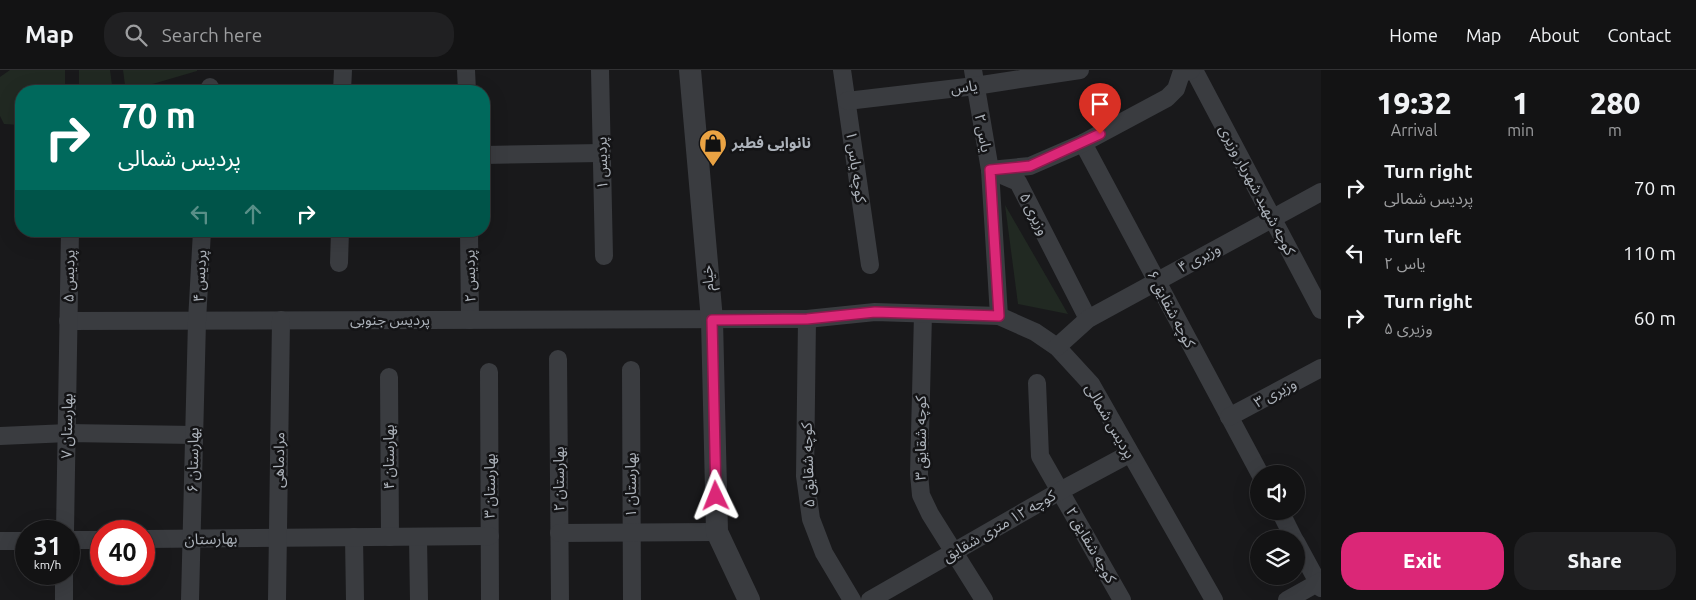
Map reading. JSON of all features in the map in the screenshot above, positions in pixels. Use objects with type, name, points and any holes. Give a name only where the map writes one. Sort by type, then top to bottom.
[{"type":"street","points":[[342,85],[343,70]]},
{"type":"street","points":[[466,70],[467,85]]},
{"type":"street","name":"پردیس ۱","points":[[600,70],[604,256]]},
{"type":"street","name":"خیام","points":[[690,70],[712,320],[718,532],[749,600]]},
{"type":"street","name":"کوچه یاس ۱","points":[[842,70],[870,265]]},
{"type":"street","name":"یاس","points":[[847,101],[974,78],[1080,70]]},
{"type":"street","points":[[990,170],[1030,166],[1083,143],[1167,98],[1176,89],[1185,71]]},
{"type":"street","name":"کوچه شهید شهریار وزیری","points":[[1185,71],[1272,218],[1321,310]]},
{"type":"street","name":"یاس ۲","points":[[974,78],[990,170],[999,316]]},
{"type":"street","name":"کوچه شقایق ۶","points":[[1083,143],[1255,465]]},
{"type":"street","points":[[490,155],[601,153]]},
{"type":"street","name":"وزیری ۵","points":[[990,170],[1018,182],[1088,319]]},
{"type":"street","name":"وزیری ۴","points":[[1057,347],[1088,319],[1321,192]]},
{"type":"street","name":"پردیس ۵","points":[[68,321],[70,237]]},
{"type":"street","name":"پردیس ۴","points":[[197,321],[202,237]]},
{"type":"street","points":[[340,237],[340,263]]},
{"type":"street","name":"پردیس ۲","points":[[469,237],[470,320]]},
{"type":"street","name":"پردیس شمالی","points":[[712,320],[807,319],[875,312],[999,316],[1035,332],[1057,347],[1090,384],[1214,600]]},
{"type":"street","name":"کوچه شقایق ۳","points":[[923,314],[919,474],[921,495],[930,514],[956,552],[984,600]]},
{"type":"street","name":"کوچه شقایق ۵","points":[[807,319],[805,476],[811,519],[824,553],[852,600]]},
{"type":"street","name":"مرادماهی","points":[[277,600],[281,320]]},
{"type":"street","name":"پردیس جنوبی","points":[[68,321],[712,320]]},
{"type":"street","name":"بهارستان ۷","points":[[65,520],[68,321]]},
{"type":"street","name":"بهارستان ۶","points":[[190,600],[197,321]]},
{"type":"street","name":"بهارستان ۲","points":[[558,359],[560,600]]},
{"type":"street","name":"وزیری ۳","points":[[1229,417],[1321,368]]},
{"type":"street","name":"بهارستان ۱","points":[[631,370],[632,600]]},
{"type":"street","name":"بهارستان ۳","points":[[489,372],[490,600]]},
{"type":"street","name":"بهارستان ۴","points":[[389,377],[390,537]]},
{"type":"street","name":"کوچه شقایق ۲","points":[[1038,383],[1040,456],[1122,600]]},
{"type":"street","points":[[0,436],[68,433],[194,435]]},
{"type":"street","name":"کوچه ۱۲ متری شقایق","points":[[870,600],[1060,491],[1129,454]]},
{"type":"street","points":[[559,533],[718,532]]},
{"type":"street","name":"بهارستان","points":[[155,539],[490,536]]},
{"type":"street","points":[[354,537],[355,600]]},
{"type":"street","points":[[418,537],[419,600]]},
{"type":"street","points":[[0,541],[15,540]]},
{"type":"street","points":[[1288,600],[1320,584],[1305,558]]},
{"type":"street","points":[[64,585],[64,600]]},
{"type":"shaded area","points":[[10,70],[65,70],[65,85],[15,85],[15,125],[4,124],[0,116],[0,77]]},
{"type":"shaded area","points":[[79,70],[110,70],[112,85],[79,85]]},
{"type":"shaded area","points":[[123,70],[197,70],[149,85],[125,85]]},
{"type":"shaded area","points":[[1005,205],[1068,314],[1018,304]]},
{"type":"place","name":"نانوایی فطیر","points":[[713,167]]},
{"type":"route","points":[[716,496],[712,320],[807,319],[875,312],[999,316],[990,170],[1030,166],[1100,134]]}]
